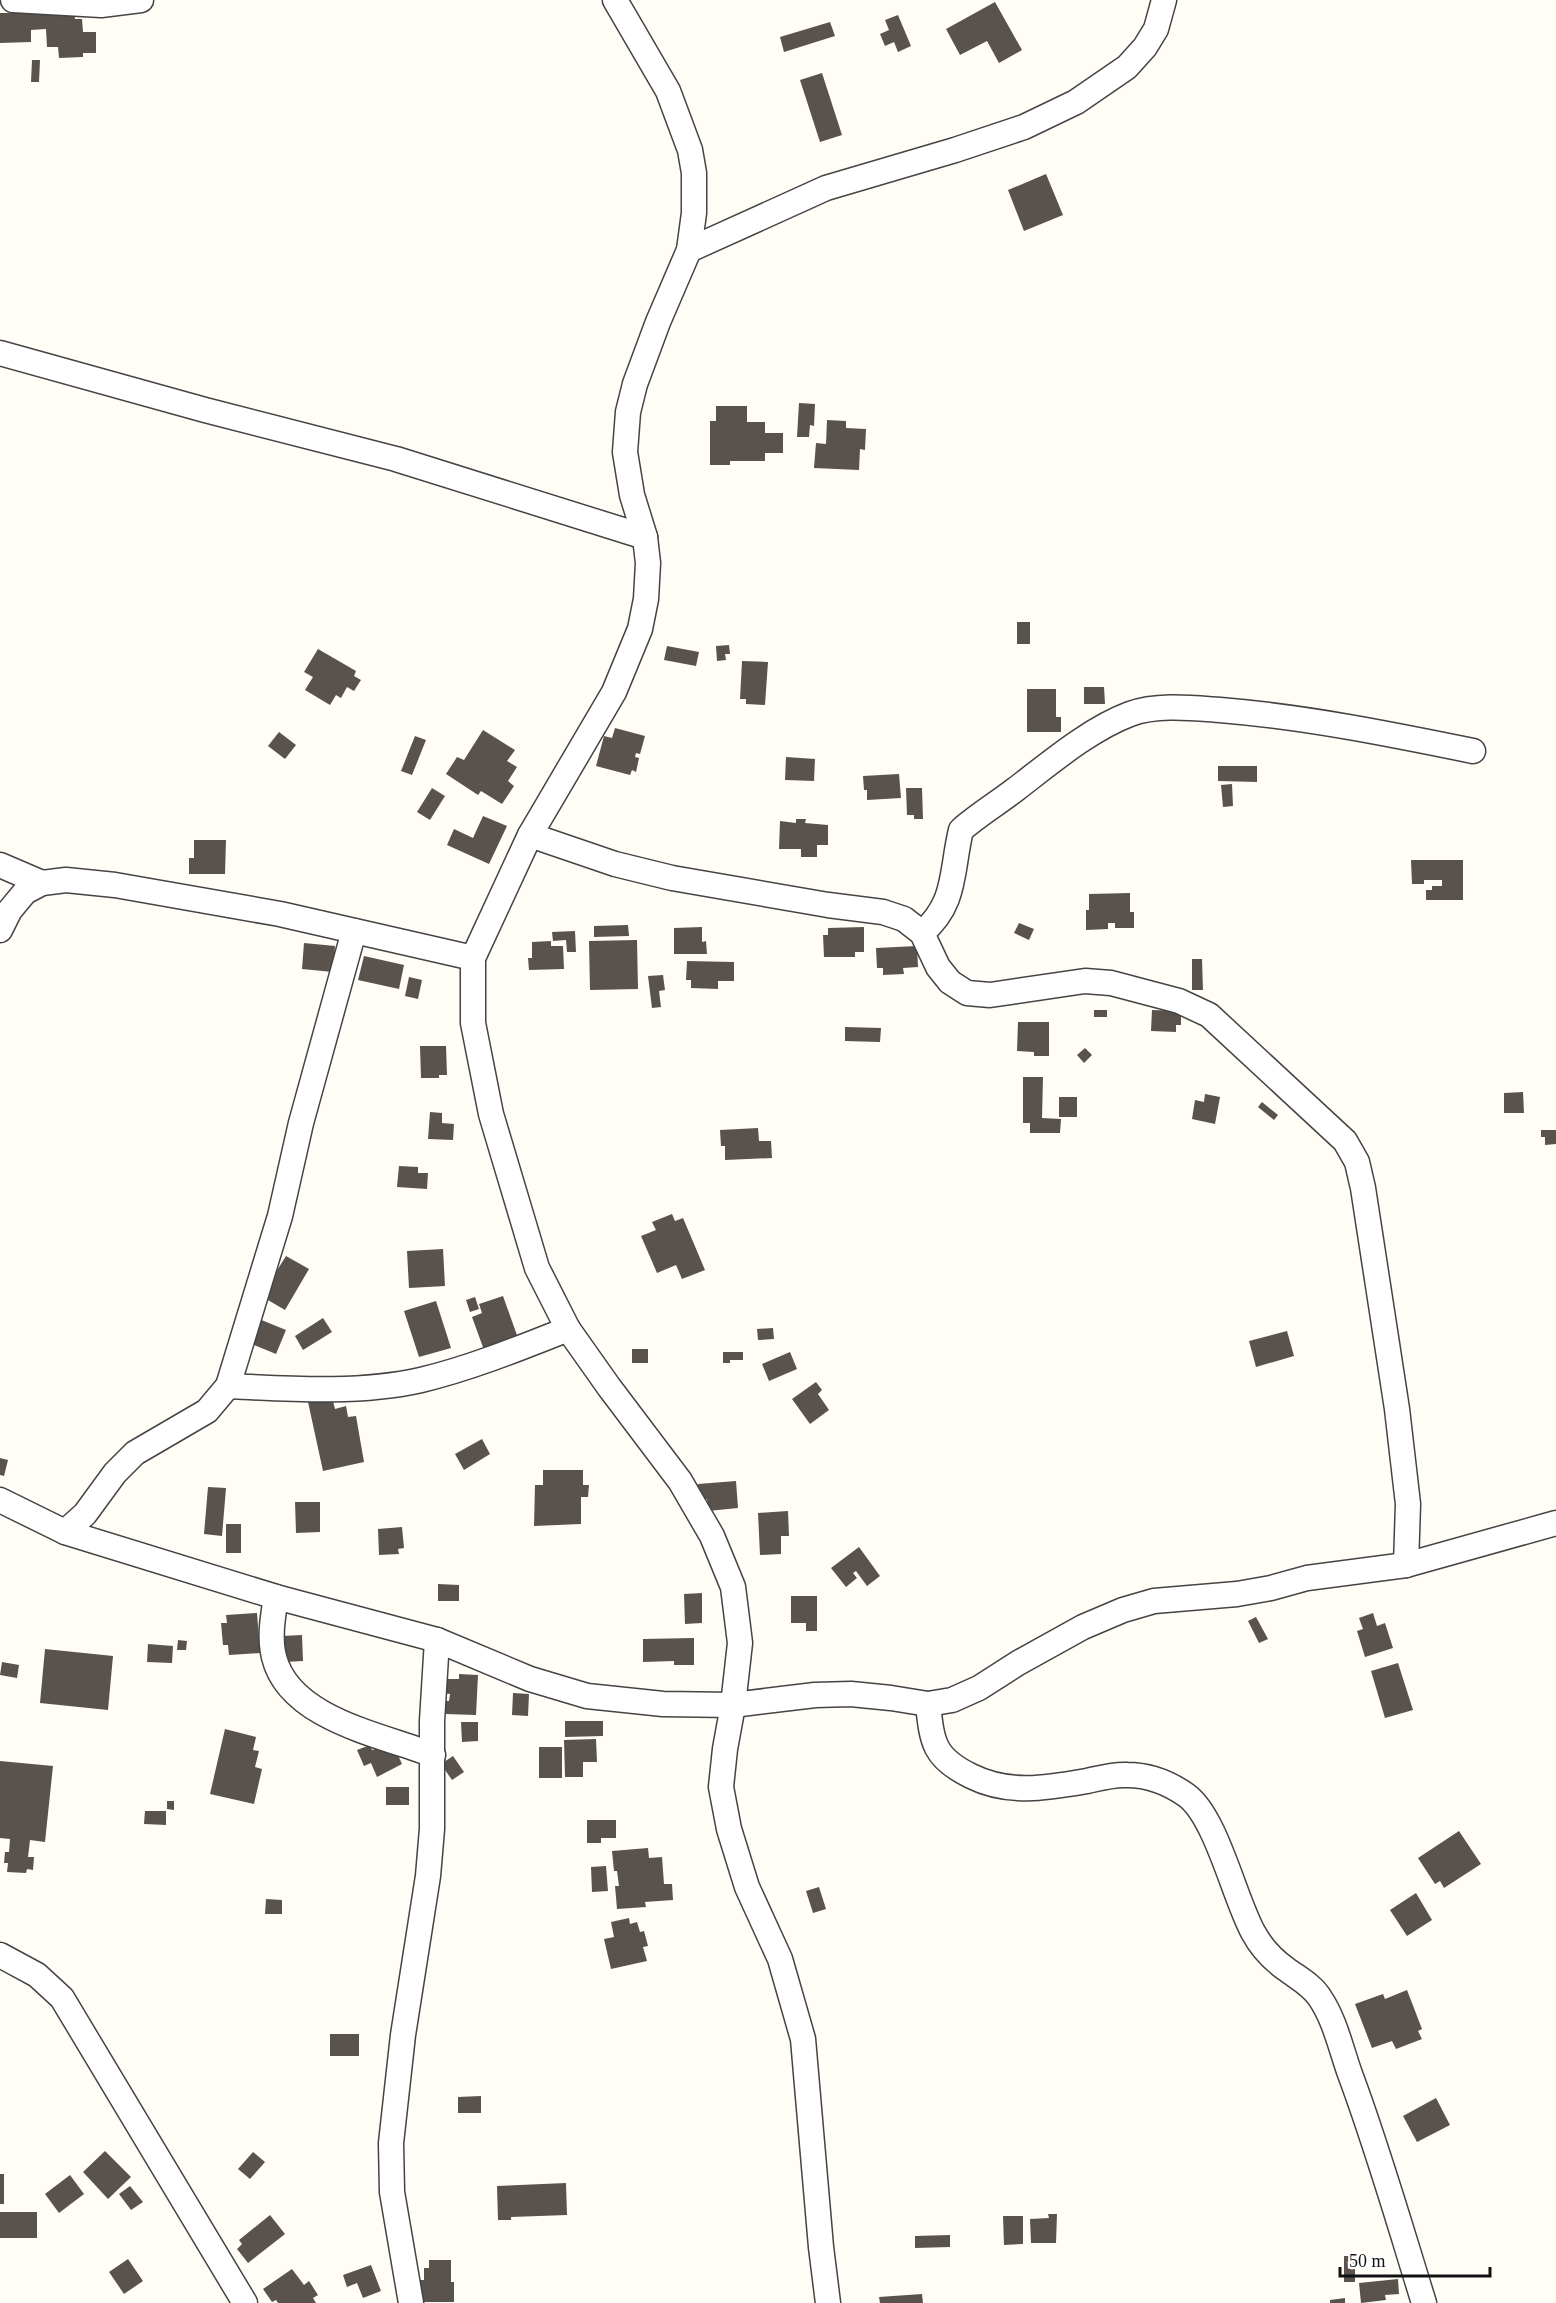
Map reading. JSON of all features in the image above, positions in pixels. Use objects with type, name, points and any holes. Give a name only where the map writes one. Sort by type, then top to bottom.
[{"type":"street","points":[[13,0],[101,5],[141,0]]},
{"type":"street","points":[[615,0],[668,91],[690,150],[695,195],[689,249],[655,332],[628,412],[625,452],[633,495],[645,537],[648,563],[646,599],[640,629],[614,692],[530,835],[473,958],[473,1023],[491,1114],[537,1268],[568,1329],[680,1481],[712,1536],[733,1587],[740,1643],[721,1787],[729,1829],[747,1887],[780,1959],[802,2039],[828,2303]]},
{"type":"street","points":[[689,249],[826,188],[1012,130],[1076,102],[1127,67],[1145,47],[1156,29],[1164,0]]},
{"type":"street","points":[[0,353],[216,413],[396,459],[645,537]]},
{"type":"street","points":[[922,933],[936,921],[943,910],[954,873],[961,830],[1043,768],[1112,722],[1132,713],[1155,708],[1199,708],[1262,714],[1412,738],[1473,751]]},
{"type":"street","points":[[530,835],[615,864],[672,878],[828,905],[883,912],[904,919],[922,933],[938,968],[950,982],[967,993],[990,995],[1085,981],[1111,983],[1179,1001],[1209,1015],[1345,1141],[1357,1162],[1397,1409],[1408,1504],[1406,1565]]},
{"type":"street","points":[[0,865],[42,883]]},
{"type":"street","points":[[0,930],[10,909],[25,892],[42,883],[66,880],[115,885],[280,914],[473,958]]},
{"type":"street","points":[[65,1532],[85,1514],[115,1473],[135,1453],[207,1411],[228,1386],[280,1216],[301,1123],[354,931]]},
{"type":"street","points":[[228,1386],[301,1390],[366,1387],[419,1380],[486,1361],[568,1329]]},
{"type":"street","points":[[0,1500],[65,1532],[276,1596],[437,1640],[530,1679],[587,1696],[663,1704],[733,1705],[814,1695],[851,1694],[928,1704],[952,1700],[979,1688],[1018,1663],[1083,1627],[1123,1610],[1154,1601],[1238,1594],[1307,1578],[1406,1565],[1556,1523]]},
{"type":"street","points":[[276,1596],[272,1631],[273,1655],[280,1676],[295,1692],[334,1719],[434,1755]]},
{"type":"street","points":[[411,2303],[392,2192],[391,2143],[403,2035],[429,1876],[434,1755],[432,1721],[437,1640]]},
{"type":"street","points":[[928,1704],[935,1745],[941,1756],[957,1769],[979,1780],[1002,1788],[1032,1789],[1126,1775],[1150,1778],[1171,1785],[1188,1796],[1201,1809],[1239,1903],[1265,1952],[1314,1989],[1328,2012],[1369,2126],[1424,2303]]},
{"type":"street","points":[[0,1956],[38,1976],[62,1998],[245,2303]]},
{"type":"building","points":[[995,2],[1022,50],[999,63],[987,41],[960,55],[946,29]]},
{"type":"building","points":[[74,5],[75,19],[82,19],[83,32],[96,32],[96,53],[83,53],[83,57],[59,58],[58,47],[47,47],[46,29],[31,30],[31,42],[0,43],[0,13],[12,13],[12,9]]},
{"type":"building","points":[[898,15],[911,46],[898,52],[894,42],[885,46],[880,34],[889,30],[885,20]]},
{"type":"building","points":[[830,22],[835,36],[784,52],[780,37]]},
{"type":"building","points":[[32,60],[40,60],[39,82],[31,82]]},
{"type":"building","points":[[822,73],[842,135],[820,142],[800,80]]},
{"type":"building","points":[[1046,174],[1063,215],[1024,231],[1008,190]]},
{"type":"building","points":[[799,403],[815,404],[814,426],[810,425],[809,437],[797,437]]},
{"type":"building","points":[[716,406],[747,406],[747,422],[765,422],[765,433],[783,433],[783,453],[765,453],[765,461],[730,461],[730,465],[710,465],[710,421],[716,421]]},
{"type":"building","points":[[827,420],[846,421],[846,428],[866,429],[865,450],[860,449],[859,470],[814,468],[816,443],[826,444]]},
{"type":"building","points":[[1017,622],[1030,622],[1030,644],[1017,644]]},
{"type":"building","points":[[729,645],[730,654],[725,654],[726,660],[717,661],[716,646]]},
{"type":"building","points":[[667,646],[699,652],[696,666],[664,660]]},
{"type":"building","points":[[318,649],[356,671],[354,676],[361,680],[354,691],[347,687],[341,698],[336,695],[330,705],[305,690],[313,677],[304,672]]},
{"type":"building","points":[[742,661],[768,662],[765,705],[746,704],[746,699],[740,699]]},
{"type":"building","points":[[1084,687],[1104,687],[1105,704],[1084,704]]},
{"type":"building","points":[[1027,689],[1056,689],[1056,717],[1061,717],[1061,732],[1027,732]]},
{"type":"building","points":[[615,728],[645,736],[640,754],[636,753],[635,757],[639,758],[636,772],[632,770],[630,775],[596,766],[604,736],[612,738]]},
{"type":"building","points":[[483,730],[515,750],[507,761],[517,767],[508,781],[514,786],[502,804],[481,791],[478,795],[446,774],[457,757],[464,760]]},
{"type":"building","points":[[279,732],[296,745],[285,759],[268,746]]},
{"type":"building","points":[[415,736],[426,740],[412,775],[401,771]]},
{"type":"building","points":[[786,757],[815,759],[814,781],[785,780]]},
{"type":"building","points":[[1218,766],[1257,766],[1257,782],[1218,781]]},
{"type":"building","points":[[899,774],[901,798],[867,800],[863,776]]},
{"type":"building","points":[[1232,784],[1233,806],[1223,807],[1221,785]]},
{"type":"building","points":[[432,788],[445,796],[430,820],[417,812]]},
{"type":"building","points":[[906,788],[922,788],[923,819],[914,819],[914,815],[907,815]]},
{"type":"building","points":[[483,816],[507,826],[489,864],[447,845],[454,829],[473,838]]},
{"type":"building","points":[[796,819],[806,819],[805,823],[828,825],[828,845],[817,845],[817,857],[801,857],[801,849],[779,849],[780,821],[796,823]]},
{"type":"building","points":[[194,840],[226,840],[225,874],[189,874],[189,858],[194,858]]},
{"type":"building","points":[[1411,860],[1463,860],[1463,900],[1426,900],[1426,890],[1432,890],[1432,886],[1442,886],[1442,880],[1424,880],[1424,884],[1412,884]]},
{"type":"building","points":[[1130,893],[1130,912],[1134,912],[1134,928],[1115,928],[1115,923],[1108,923],[1108,929],[1086,930],[1089,894]]},
{"type":"building","points":[[1019,923],[1034,929],[1029,940],[1014,933]]},
{"type":"building","points":[[628,925],[629,936],[594,937],[594,926]]},
{"type":"building","points":[[702,927],[702,942],[706,941],[707,954],[674,954],[674,928]]},
{"type":"building","points":[[864,927],[864,952],[855,952],[855,957],[824,957],[823,935],[828,935],[828,928]]},
{"type":"building","points":[[575,931],[576,952],[567,952],[566,940],[553,941],[552,932]]},
{"type":"building","points":[[637,940],[638,989],[590,990],[589,941]]},
{"type":"building","points":[[551,941],[551,946],[563,946],[564,969],[529,970],[528,958],[532,958],[532,942]]},
{"type":"building","points":[[304,943],[335,946],[333,972],[302,969]]},
{"type":"building","points":[[917,946],[918,967],[903,968],[904,974],[883,975],[883,968],[877,968],[876,948]]},
{"type":"building","points":[[364,956],[404,965],[399,989],[358,980]]},
{"type":"building","points":[[1192,959],[1202,959],[1203,990],[1192,990]]},
{"type":"building","points":[[687,961],[734,962],[734,981],[718,981],[718,989],[691,988],[691,980],[686,980]]},
{"type":"building","points":[[663,975],[665,990],[659,991],[661,1007],[652,1008],[648,976]]},
{"type":"building","points":[[409,977],[422,980],[418,999],[405,996]]},
{"type":"building","points":[[1094,1010],[1107,1010],[1107,1017],[1094,1017]]},
{"type":"building","points":[[1152,1010],[1181,1011],[1181,1025],[1176,1025],[1176,1032],[1151,1031]]},
{"type":"building","points":[[1018,1022],[1049,1022],[1049,1056],[1034,1056],[1034,1052],[1017,1051]]},
{"type":"building","points":[[845,1027],[881,1028],[880,1042],[845,1041]]},
{"type":"building","points":[[420,1046],[446,1046],[447,1075],[439,1075],[439,1078],[421,1078]]},
{"type":"building","points":[[1085,1048],[1092,1055],[1084,1063],[1077,1055]]},
{"type":"building","points":[[1023,1077],[1043,1077],[1042,1118],[1061,1119],[1060,1133],[1030,1133],[1030,1123],[1023,1123]]},
{"type":"building","points":[[1523,1092],[1524,1113],[1504,1113],[1504,1093]]},
{"type":"building","points":[[1205,1094],[1220,1097],[1215,1124],[1192,1119],[1195,1100],[1204,1102]]},
{"type":"building","points":[[1059,1097],[1077,1097],[1077,1117],[1059,1117]]},
{"type":"building","points":[[1262,1102],[1278,1115],[1274,1120],[1258,1107]]},
{"type":"building","points":[[430,1112],[442,1113],[442,1123],[454,1124],[453,1140],[428,1139]]},
{"type":"building","points":[[758,1128],[759,1141],[771,1141],[772,1158],[725,1160],[725,1146],[721,1146],[720,1130]]},
{"type":"building","points":[[1541,1130],[1556,1130],[1556,1144],[1545,1145],[1545,1137],[1541,1137]]},
{"type":"building","points":[[399,1166],[418,1167],[418,1173],[428,1173],[427,1189],[397,1187]]},
{"type":"building","points":[[672,1214],[675,1221],[683,1218],[705,1270],[682,1279],[676,1265],[657,1273],[641,1236],[656,1230],[652,1222]]},
{"type":"building","points":[[443,1249],[445,1286],[409,1288],[407,1251]]},
{"type":"building","points":[[286,1256],[309,1269],[285,1310],[261,1296]]},
{"type":"building","points":[[503,1296],[518,1338],[484,1350],[472,1317],[482,1313],[479,1304]]},
{"type":"building","points":[[475,1297],[479,1309],[470,1312],[466,1300]]},
{"type":"building","points":[[436,1301],[451,1348],[419,1357],[404,1311]]},
{"type":"building","points":[[323,1318],[332,1332],[303,1350],[295,1336]]},
{"type":"building","points":[[259,1319],[286,1330],[276,1354],[249,1343]]},
{"type":"building","points":[[773,1328],[774,1339],[758,1340],[757,1329]]},
{"type":"building","points":[[1287,1331],[1294,1356],[1256,1367],[1249,1341]]},
{"type":"building","points":[[632,1349],[648,1349],[648,1363],[632,1363]]},
{"type":"building","points":[[723,1352],[743,1352],[743,1360],[730,1360],[730,1363],[723,1363]]},
{"type":"building","points":[[790,1352],[797,1369],[769,1381],[762,1364]]},
{"type":"building","points":[[816,1382],[822,1390],[818,1394],[829,1410],[810,1424],[792,1399]]},
{"type":"building","points":[[332,1397],[335,1409],[346,1406],[348,1417],[356,1416],[364,1462],[323,1471],[308,1402]]},
{"type":"building","points":[[482,1439],[490,1454],[464,1470],[455,1454]]},
{"type":"building","points":[[0,1458],[8,1460],[4,1476],[0,1475]]},
{"type":"building","points":[[543,1470],[583,1470],[583,1485],[589,1485],[588,1497],[581,1497],[581,1524],[534,1526],[535,1485],[543,1485]]},
{"type":"building","points":[[736,1481],[738,1508],[708,1511],[707,1499],[699,1499],[698,1484]]},
{"type":"building","points":[[208,1487],[226,1488],[222,1536],[204,1534]]},
{"type":"building","points":[[295,1502],[320,1502],[320,1532],[296,1533]]},
{"type":"building","points":[[788,1511],[789,1536],[781,1536],[781,1554],[760,1555],[758,1513]]},
{"type":"building","points":[[226,1524],[241,1524],[241,1553],[226,1553]]},
{"type":"building","points":[[402,1527],[404,1548],[398,1549],[399,1554],[379,1555],[378,1529]]},
{"type":"building","points":[[859,1547],[880,1576],[867,1586],[856,1571],[853,1573],[857,1578],[846,1587],[831,1568]]},
{"type":"building","points":[[438,1584],[459,1585],[459,1601],[438,1601]]},
{"type":"building","points":[[702,1593],[702,1623],[685,1624],[684,1594]]},
{"type":"building","points":[[791,1596],[817,1596],[817,1631],[806,1631],[806,1623],[791,1623]]},
{"type":"building","points":[[257,1613],[260,1653],[229,1655],[228,1645],[223,1645],[221,1623],[227,1623],[226,1615]]},
{"type":"building","points":[[1373,1613],[1377,1626],[1385,1623],[1393,1648],[1365,1657],[1357,1631],[1363,1629],[1359,1618]]},
{"type":"building","points":[[1256,1617],[1268,1639],[1259,1643],[1248,1621]]},
{"type":"building","points":[[302,1635],[303,1661],[284,1662],[282,1636]]},
{"type":"building","points":[[694,1638],[694,1665],[674,1665],[674,1661],[643,1662],[643,1639]]},
{"type":"building","points":[[178,1640],[187,1641],[186,1650],[177,1650]]},
{"type":"building","points":[[148,1644],[173,1646],[172,1663],[147,1662]]},
{"type":"building","points":[[45,1649],[113,1656],[108,1710],[40,1703]]},
{"type":"building","points":[[2,1662],[19,1665],[17,1678],[0,1675]]},
{"type":"building","points":[[1398,1663],[1413,1710],[1385,1718],[1371,1671]]},
{"type":"building","points":[[459,1674],[478,1675],[476,1715],[445,1714],[445,1701],[449,1701],[450,1694],[443,1693],[443,1679],[459,1679]]},
{"type":"building","points":[[513,1693],[529,1694],[528,1716],[512,1715]]},
{"type":"building","points":[[565,1721],[603,1721],[603,1736],[565,1737]]},
{"type":"building","points":[[461,1722],[478,1722],[478,1741],[462,1742]]},
{"type":"building","points":[[225,1729],[256,1737],[253,1750],[259,1751],[255,1767],[262,1769],[254,1804],[210,1794]]},
{"type":"building","points":[[596,1739],[597,1762],[583,1762],[583,1777],[565,1777],[564,1740]]},
{"type":"building","points":[[393,1744],[402,1764],[377,1777],[371,1763],[364,1766],[357,1750],[370,1745],[372,1750]]},
{"type":"building","points":[[539,1747],[562,1747],[562,1778],[539,1778]]},
{"type":"building","points":[[453,1756],[464,1772],[452,1780],[441,1764]]},
{"type":"building","points":[[0,1761],[53,1766],[45,1842],[30,1840],[28,1857],[34,1857],[33,1870],[27,1869],[26,1873],[7,1872],[8,1863],[4,1863],[5,1852],[9,1852],[10,1839],[0,1838]]},
{"type":"building","points":[[386,1787],[409,1787],[409,1805],[386,1805]]},
{"type":"building","points":[[167,1801],[174,1801],[174,1810],[167,1809]]},
{"type":"building","points":[[145,1811],[166,1811],[166,1825],[144,1824]]},
{"type":"building","points":[[587,1820],[616,1820],[616,1838],[601,1838],[601,1843],[587,1843]]},
{"type":"building","points":[[1459,1831],[1481,1864],[1444,1888],[1440,1881],[1435,1884],[1418,1858]]},
{"type":"building","points":[[648,1848],[649,1858],[662,1857],[664,1884],[672,1884],[673,1900],[645,1902],[646,1907],[617,1909],[615,1886],[619,1886],[617,1871],[614,1871],[612,1851]]},
{"type":"building","points":[[606,1866],[608,1891],[592,1892],[591,1867]]},
{"type":"building","points":[[819,1887],[826,1909],[813,1913],[806,1891]]},
{"type":"building","points":[[1416,1893],[1432,1920],[1407,1936],[1390,1910]]},
{"type":"building","points":[[266,1899],[282,1900],[282,1914],[265,1914]]},
{"type":"building","points":[[629,1918],[630,1924],[637,1922],[640,1932],[644,1931],[648,1946],[643,1947],[647,1961],[611,1969],[604,1939],[614,1937],[611,1922]]},
{"type":"building","points":[[1407,1990],[1422,2029],[1418,2031],[1422,2039],[1396,2049],[1392,2041],[1372,2048],[1355,2004],[1383,1994],[1385,1999]]},
{"type":"building","points":[[330,2034],[359,2034],[359,2056],[330,2056]]},
{"type":"building","points":[[481,2096],[481,2113],[458,2113],[458,2097]]},
{"type":"building","points":[[1436,2098],[1450,2125],[1417,2142],[1403,2116]]},
{"type":"building","points":[[105,2151],[131,2177],[108,2199],[83,2172]]},
{"type":"building","points":[[253,2152],[265,2162],[250,2179],[238,2169]]},
{"type":"building","points":[[0,2174],[4,2174],[4,2204],[0,2204]]},
{"type":"building","points":[[70,2175],[84,2194],[59,2213],[45,2194]]},
{"type":"building","points":[[566,2183],[567,2215],[511,2217],[511,2220],[498,2220],[497,2186]]},
{"type":"building","points":[[130,2186],[143,2202],[131,2210],[119,2194]]},
{"type":"building","points":[[0,2212],[37,2212],[37,2238],[0,2238]]},
{"type":"building","points":[[1048,2214],[1057,2214],[1056,2243],[1031,2243],[1030,2219],[1049,2218]]},
{"type":"building","points":[[270,2215],[285,2234],[248,2263],[237,2249],[242,2244],[239,2240]]},
{"type":"building","points":[[1003,2216],[1023,2216],[1023,2244],[1004,2245]]},
{"type":"building","points":[[950,2235],[950,2247],[915,2248],[915,2236]]},
{"type":"building","points":[[1344,2256],[1359,2256],[1359,2267],[1355,2267],[1355,2282],[1344,2282]]},
{"type":"building","points":[[128,2259],[143,2281],[124,2294],[109,2272]]},
{"type":"building","points":[[429,2260],[451,2260],[454,2302],[420,2302],[420,2280],[424,2280],[424,2268],[429,2268]]},
{"type":"building","points":[[371,2265],[381,2291],[363,2298],[357,2283],[347,2287],[343,2275]]},
{"type":"building","points":[[292,2269],[304,2285],[309,2281],[318,2295],[313,2298],[316,2303],[278,2303],[276,2300],[272,2302],[263,2289]]},
{"type":"building","points":[[1398,2279],[1399,2294],[1385,2295],[1386,2300],[1361,2303],[1359,2283]]},
{"type":"building","points":[[922,2294],[923,2303],[880,2303],[879,2297]]},
{"type":"building","points":[[1345,2298],[1345,2303],[1330,2303],[1330,2300]]}]
